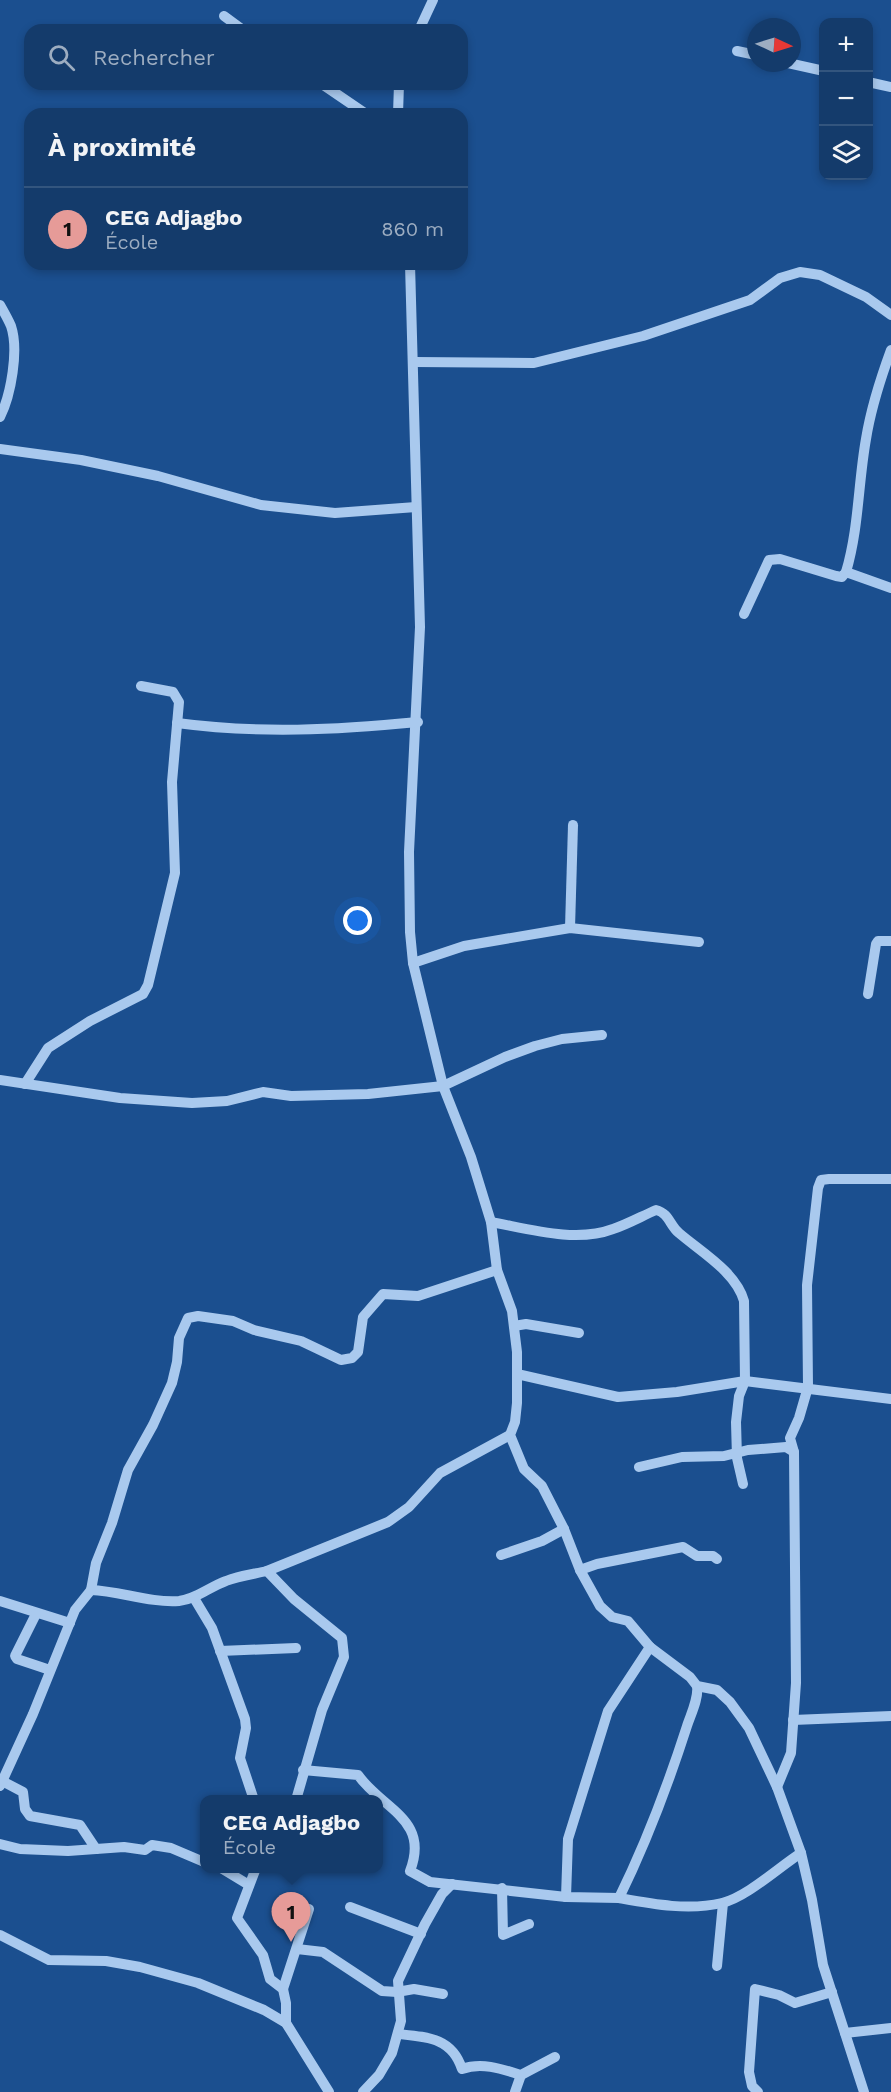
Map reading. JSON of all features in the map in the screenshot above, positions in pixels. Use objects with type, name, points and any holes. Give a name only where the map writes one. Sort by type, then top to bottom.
[{"type":"street","points":[[421,24],[433,0]]},
{"type":"street","points":[[224,16],[235,24]]},
{"type":"street","points":[[737,51],[747,53]]},
{"type":"street","points":[[801,66],[819,70]]},
{"type":"street","points":[[873,83],[891,87]]},
{"type":"street","points":[[330,90],[357,108]]},
{"type":"street","points":[[398,108],[399,90]]},
{"type":"street","points":[[91,1590],[104,1590],[159,1601],[194,1598],[225,1581],[267,1571],[388,1522],[401,1514],[440,1473],[510,1435],[515,1422],[517,1374],[512,1311],[497,1270],[491,1222],[471,1157],[443,1086],[413,963],[409,861],[418,722],[420,627],[415,362],[410,270]]},
{"type":"street","points":[[415,362],[534,363],[643,336],[750,300],[780,278],[800,272],[820,275],[866,297],[891,315]]},
{"type":"street","points":[[0,305],[11,327],[13,342],[9,391],[0,417]]},
{"type":"street","points":[[744,614],[769,561],[780,559],[842,577],[846,572],[860,503],[867,430],[874,396],[891,350]]},
{"type":"street","points":[[0,449],[81,460],[158,476],[261,505],[335,513],[416,507]]},
{"type":"street","points":[[846,572],[891,588]]},
{"type":"street","points":[[26,1084],[48,1048],[90,1020],[142,994],[148,985],[175,873],[172,782],[177,696],[173,692],[141,686]]},
{"type":"street","points":[[177,723],[274,732],[328,731],[418,722]]},
{"type":"street","points":[[570,928],[573,825]]},
{"type":"street","points":[[413,963],[464,946],[570,928],[699,942]]},
{"type":"street","points":[[868,994],[876,944],[878,941],[891,941]]},
{"type":"street","points":[[0,1080],[120,1098],[201,1103],[226,1101],[263,1092],[328,1096],[443,1086],[505,1057],[535,1046],[602,1035]]},
{"type":"street","points":[[777,1787],[790,1753],[796,1683],[794,1452],[790,1438],[800,1418],[808,1387],[807,1286],[821,1180],[891,1179]]},
{"type":"street","points":[[491,1222],[553,1233],[585,1234],[611,1230],[656,1210],[662,1211],[676,1231],[712,1261],[741,1290],[744,1301],[745,1381],[739,1396],[736,1422],[737,1454],[743,1484]]},
{"type":"street","points":[[96,1849],[80,1825],[30,1816],[25,1809],[23,1792],[1,1783],[75,1610],[91,1590],[96,1563],[112,1523],[128,1470],[153,1425],[172,1383],[177,1362],[178,1338],[188,1318],[198,1316],[232,1321],[254,1330],[309,1344],[341,1360],[352,1358],[358,1352],[363,1317],[383,1294],[418,1296],[497,1270]]},
{"type":"street","points":[[514,1326],[526,1324],[579,1333]]},
{"type":"street","points":[[517,1374],[618,1397],[677,1392],[745,1381],[891,1399]]},
{"type":"street","points":[[510,1435],[524,1469],[542,1486],[564,1529],[580,1570],[600,1606],[612,1617],[628,1621],[650,1647],[690,1677],[697,1686],[717,1690],[730,1702],[749,1728],[777,1787],[801,1852],[823,1965],[864,2092]]},
{"type":"street","points":[[639,1467],[682,1457],[737,1454],[748,1450],[786,1447],[794,1452]]},
{"type":"street","points":[[501,1555],[542,1541],[564,1529]]},
{"type":"street","points":[[580,1570],[597,1564],[683,1548],[697,1556],[713,1556],[717,1559]]},
{"type":"street","points":[[267,1571],[294,1599],[334,1630],[342,1638],[345,1646],[344,1657],[322,1710],[297,1795]]},
{"type":"street","points":[[194,1598],[212,1628],[245,1719],[246,1728],[240,1758],[252,1795]]},
{"type":"street","points":[[0,1601],[70,1623]]},
{"type":"street","points":[[36,1614],[15,1656],[17,1659],[50,1670]]},
{"type":"street","points":[[566,1897],[568,1839],[608,1711],[650,1647]]},
{"type":"street","points":[[220,1651],[296,1648]]},
{"type":"street","points":[[619,1898],[642,1850],[665,1789],[691,1714],[697,1686]]},
{"type":"street","points":[[793,1720],[891,1716]]},
{"type":"street","points":[[303,1770],[358,1775],[377,1795]]},
{"type":"street","points":[[383,1802],[410,1824],[415,1836],[415,1854],[410,1871],[430,1882],[502,1888],[566,1897],[619,1898],[679,1907],[723,1903],[751,1888],[801,1852]]},
{"type":"street","points":[[0,1844],[21,1849],[96,1849],[124,1846],[145,1850],[152,1845],[171,1848],[200,1861]]},
{"type":"street","points":[[228,1873],[249,1885]]},
{"type":"street","points":[[254,1873],[237,1918],[263,1955],[270,1979],[283,1989]]},
{"type":"street","points":[[363,2092],[386,2065],[398,2034],[401,2013],[397,1992],[398,1981],[438,1900],[452,1884]]},
{"type":"street","points":[[502,1888],[503,1935],[529,1924]]},
{"type":"street","points":[[717,1966],[723,1903]]},
{"type":"street","points":[[350,1906],[421,1934]]},
{"type":"street","points":[[309,1909],[283,1989],[286,2023],[328,2092]]},
{"type":"street","points":[[0,1935],[13,1939],[49,1960],[106,1961],[140,1967],[198,1983],[264,2010],[286,2023]]},
{"type":"street","points":[[297,1949],[323,1952],[382,1991],[397,1992],[414,1989],[443,1994]]},
{"type":"street","points":[[758,2092],[752,2086],[749,2072],[755,1989],[778,1995],[795,2003],[832,1992]]},
{"type":"street","points":[[845,2033],[891,2028]]},
{"type":"street","points":[[398,2034],[427,2037],[451,2048],[457,2054],[462,2069],[472,2066],[495,2067],[521,2075]]},
{"type":"street","points":[[515,2092],[521,2075],[555,2057]]},
{"type":"place","name":"CEG Adjagbo","points":[[291,1942]]}]
